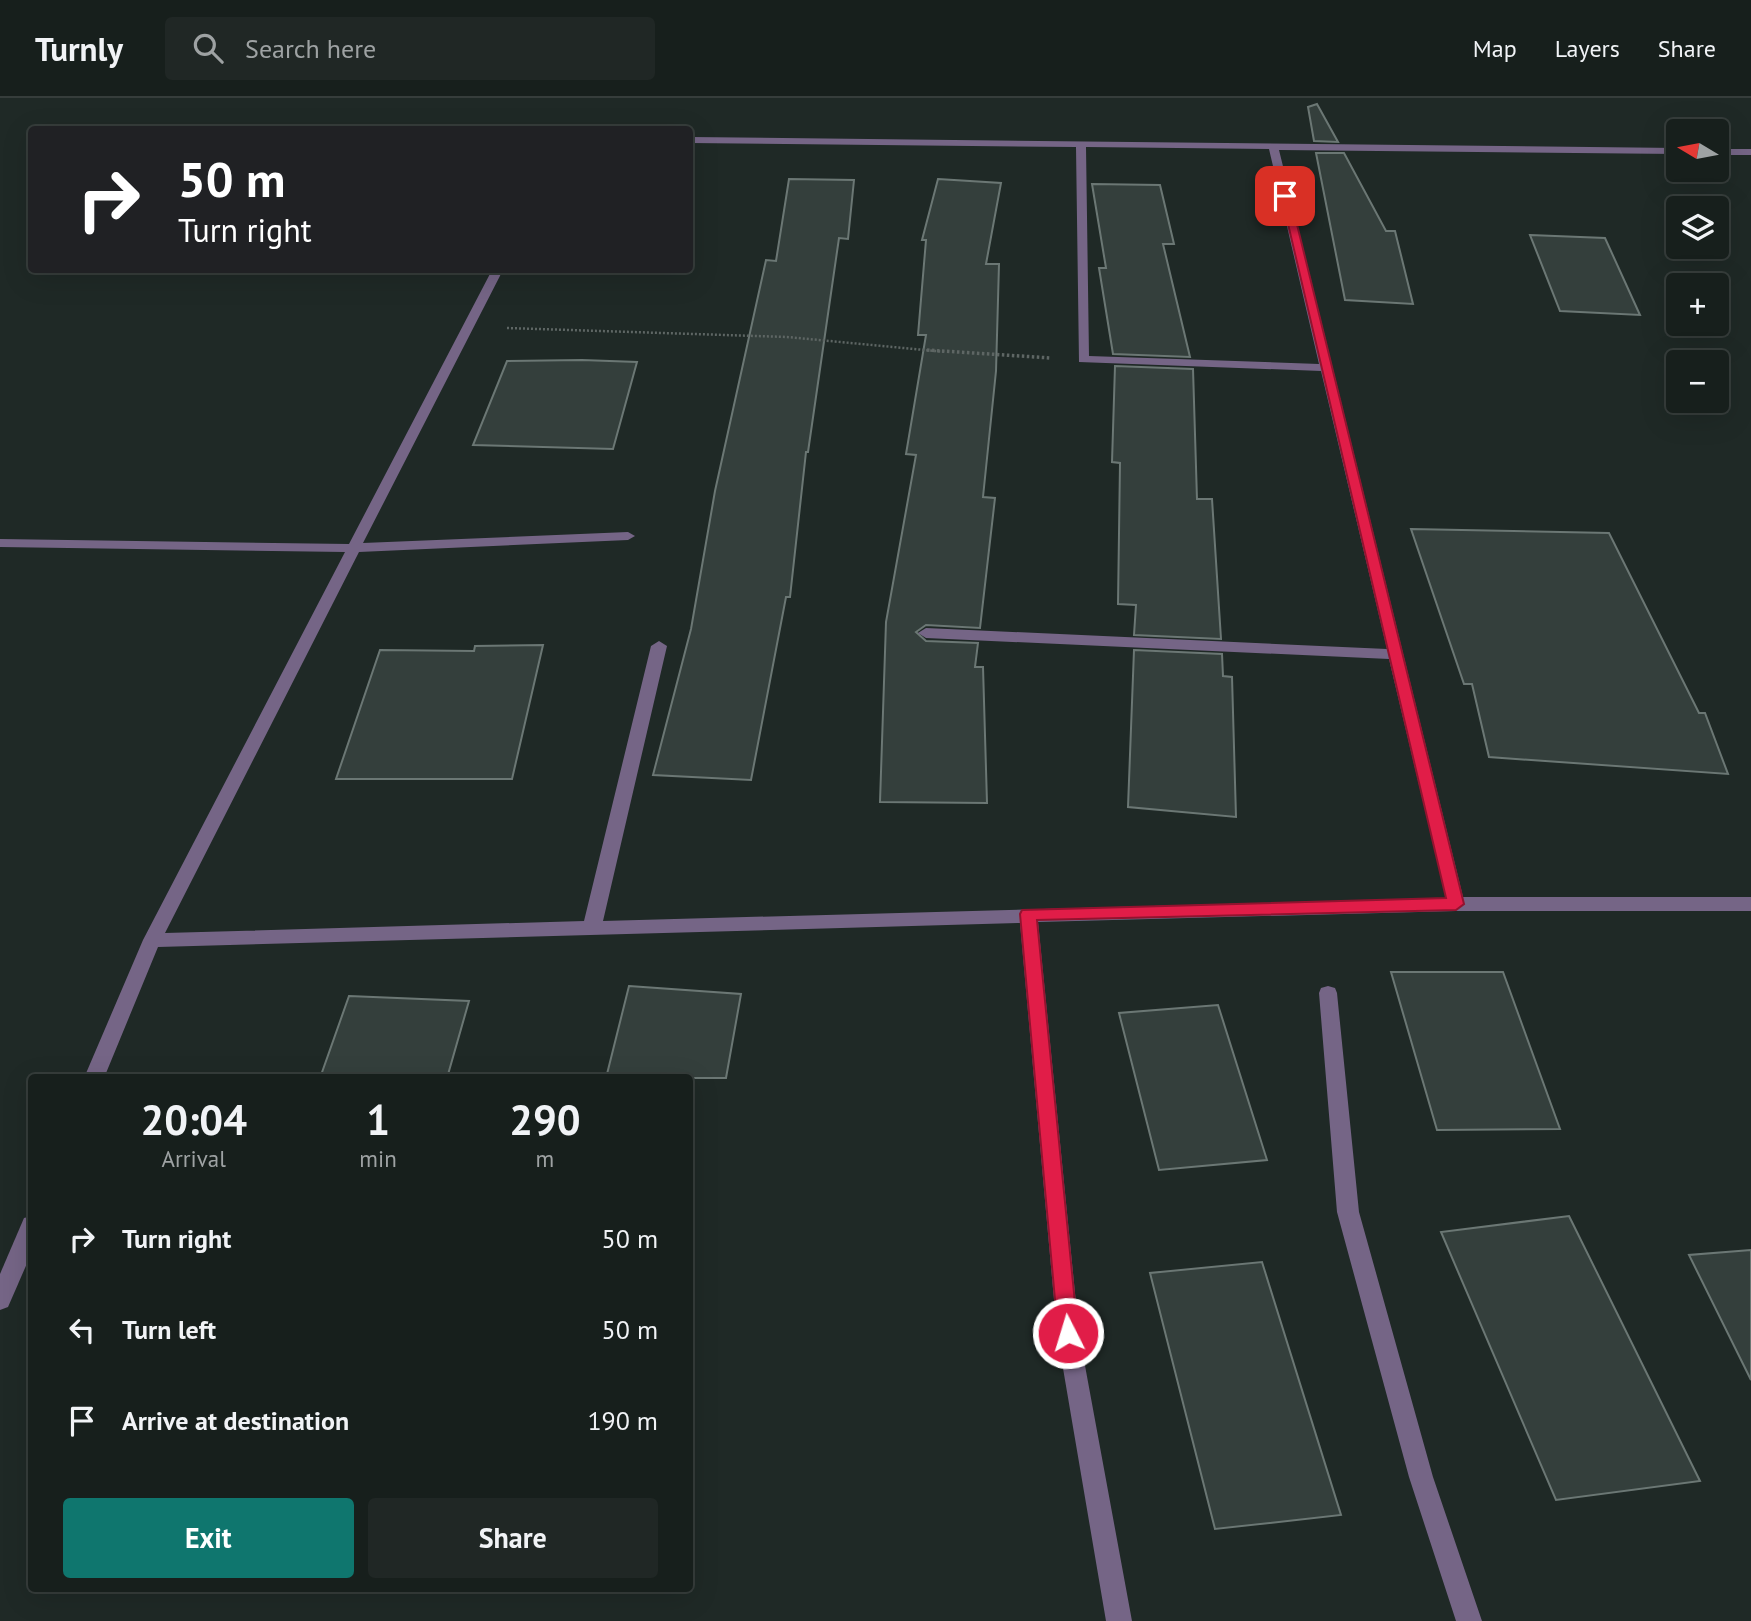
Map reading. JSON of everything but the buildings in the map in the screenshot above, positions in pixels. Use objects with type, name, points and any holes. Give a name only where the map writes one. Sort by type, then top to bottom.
[{"type":"street","points":[[693,140],[1666,151]]},
{"type":"street","points":[[1081,144],[1083,359],[1326,368]]},
{"type":"street","points":[[1273,147],[1456,904]]},
{"type":"street","points":[[1729,152],[1751,152]]},
{"type":"street","points":[[96,1074],[152,940],[351,548],[495,273]]},
{"type":"street","points":[[0,543],[351,548],[628,536]]},
{"type":"street","points":[[926,633],[1395,654]]},
{"type":"street","points":[[592,927],[659,646]]},
{"type":"street","points":[[152,940],[1456,904],[1751,904]]},
{"type":"street","points":[[1028,914],[1068,1333],[1119,1621]]},
{"type":"street","points":[[1328,993],[1348,1212],[1421,1477],[1469,1621]]},
{"type":"street","points":[[0,1300],[28,1234]]},
{"type":"path","points":[[467,327],[787,337],[944,352],[1083,359]]},
{"type":"route","points":[[1068,1333],[1028,914],[1456,904],[1285,196]]}]
